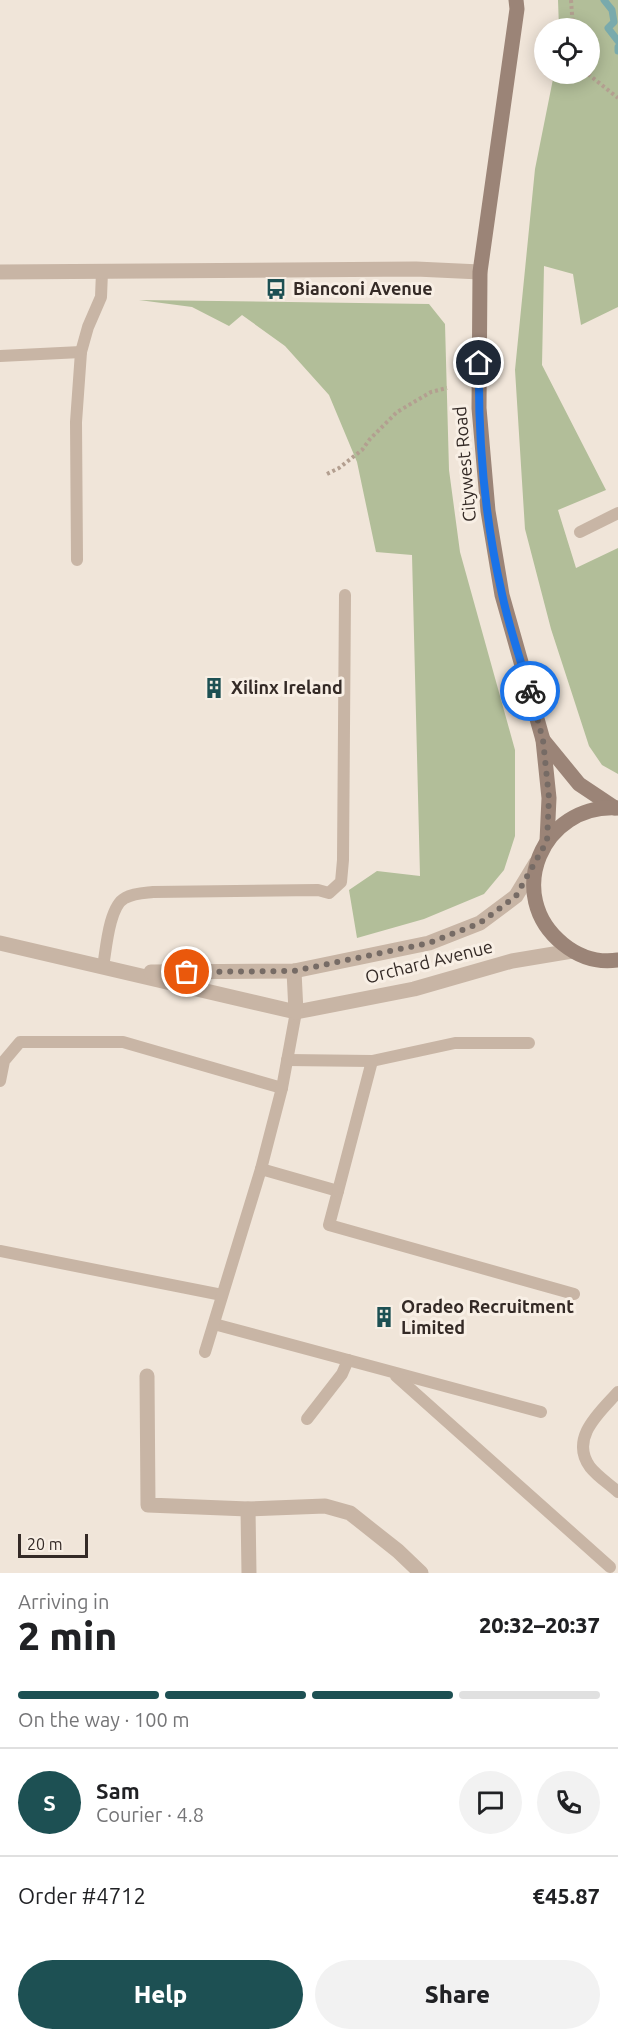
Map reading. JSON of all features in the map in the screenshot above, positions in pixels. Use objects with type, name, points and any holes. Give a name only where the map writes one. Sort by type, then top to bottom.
[{"type":"main road","name":"Citywest Road","points":[[516,0],[517,9],[508,80],[480,272],[479,408],[488,511],[502,595],[543,740],[549,798],[547,841]]},
{"type":"main road","name":"Citywest Road","points":[[543,740],[579,784],[617,808]]},
{"type":"main road","points":[[615,964],[589,959],[572,951],[552,935],[538,913],[533,888],[536,862],[547,841],[565,822],[589,811],[617,808]]},
{"type":"street","points":[[0,272],[416,269],[480,272]]},
{"type":"street","name":"Orchard Avenue","points":[[124,972],[294,971],[429,943],[480,923],[516,896],[536,862]]},
{"type":"street","name":"Orchard Avenue","points":[[0,944],[296,1011],[414,989],[512,961],[572,951]]},
{"type":"street","points":[[294,971],[296,1011]]},
{"type":"street","points":[[147,1376],[148,1505],[249,1509],[325,1506],[350,1513],[398,1551],[421,1573]]},
{"type":"street","points":[[249,1509],[249,1573]]},
{"type":"lane","points":[[77,560],[76,422],[81,352],[88,327],[101,297],[102,272]]},
{"type":"lane","points":[[0,356],[81,352]]},
{"type":"lane","points":[[580,532],[618,513]]},
{"type":"lane","points":[[103,967],[114,909],[125,898],[153,892],[318,890],[329,893],[341,882],[345,595]]},
{"type":"lane","points":[[205,1352],[261,1169],[282,1088],[296,1011]]},
{"type":"lane","points":[[0,1081],[4,1060],[20,1042],[123,1042],[282,1088]]},
{"type":"lane","points":[[287,1060],[372,1061],[455,1043],[530,1043]]},
{"type":"lane","points":[[372,1061],[328,1225],[574,1294]]},
{"type":"lane","points":[[261,1169],[338,1191]]},
{"type":"lane","points":[[0,1251],[222,1295]]},
{"type":"lane","points":[[214,1324],[542,1412]]},
{"type":"lane","points":[[307,1419],[342,1374],[348,1360]]},
{"type":"lane","points":[[393,1373],[611,1568]]},
{"type":"lane","points":[[618,1392],[589,1425],[582,1447],[590,1467],[618,1492]]},
{"type":"path","points":[[571,0],[572,18]]},
{"type":"path","points":[[600,84],[618,98]]},
{"type":"path","points":[[327,474],[339,468],[362,450],[397,412],[431,392],[447,388]]},
{"type":"green space","points":[[558,0],[618,0],[618,307],[581,325],[573,274],[544,266],[542,365],[606,490],[558,510],[576,568],[618,548],[618,774],[602,765],[589,746],[551,629],[525,529],[515,370],[535,169],[552,84],[600,84],[600,18],[559,18]]},
{"type":"green space","points":[[139,300],[429,304],[445,324],[449,470],[460,552],[515,750],[515,836],[504,870],[484,894],[424,919],[357,938],[349,890],[377,871],[420,876],[412,555],[376,552],[357,462],[329,395],[285,346],[242,315],[229,326],[192,307]]},
{"type":"waterway","points":[[604,0],[612,10],[614,22],[608,28],[618,41]]},
{"type":"way so far","points":[[187,972],[294,971],[429,943],[480,923],[516,896],[547,841],[549,798],[543,740],[530,691]]},
{"type":"place","name":"Bianconi Avenue","points":[[276,289]]},
{"type":"place","name":"Xilinx Ireland","points":[[214,688]]},
{"type":"place","name":"Oradeo Recruitment Limited","points":[[384,1317]]},
{"type":"route","points":[[479,363],[479,408],[488,511],[502,595],[530,691]]}]
